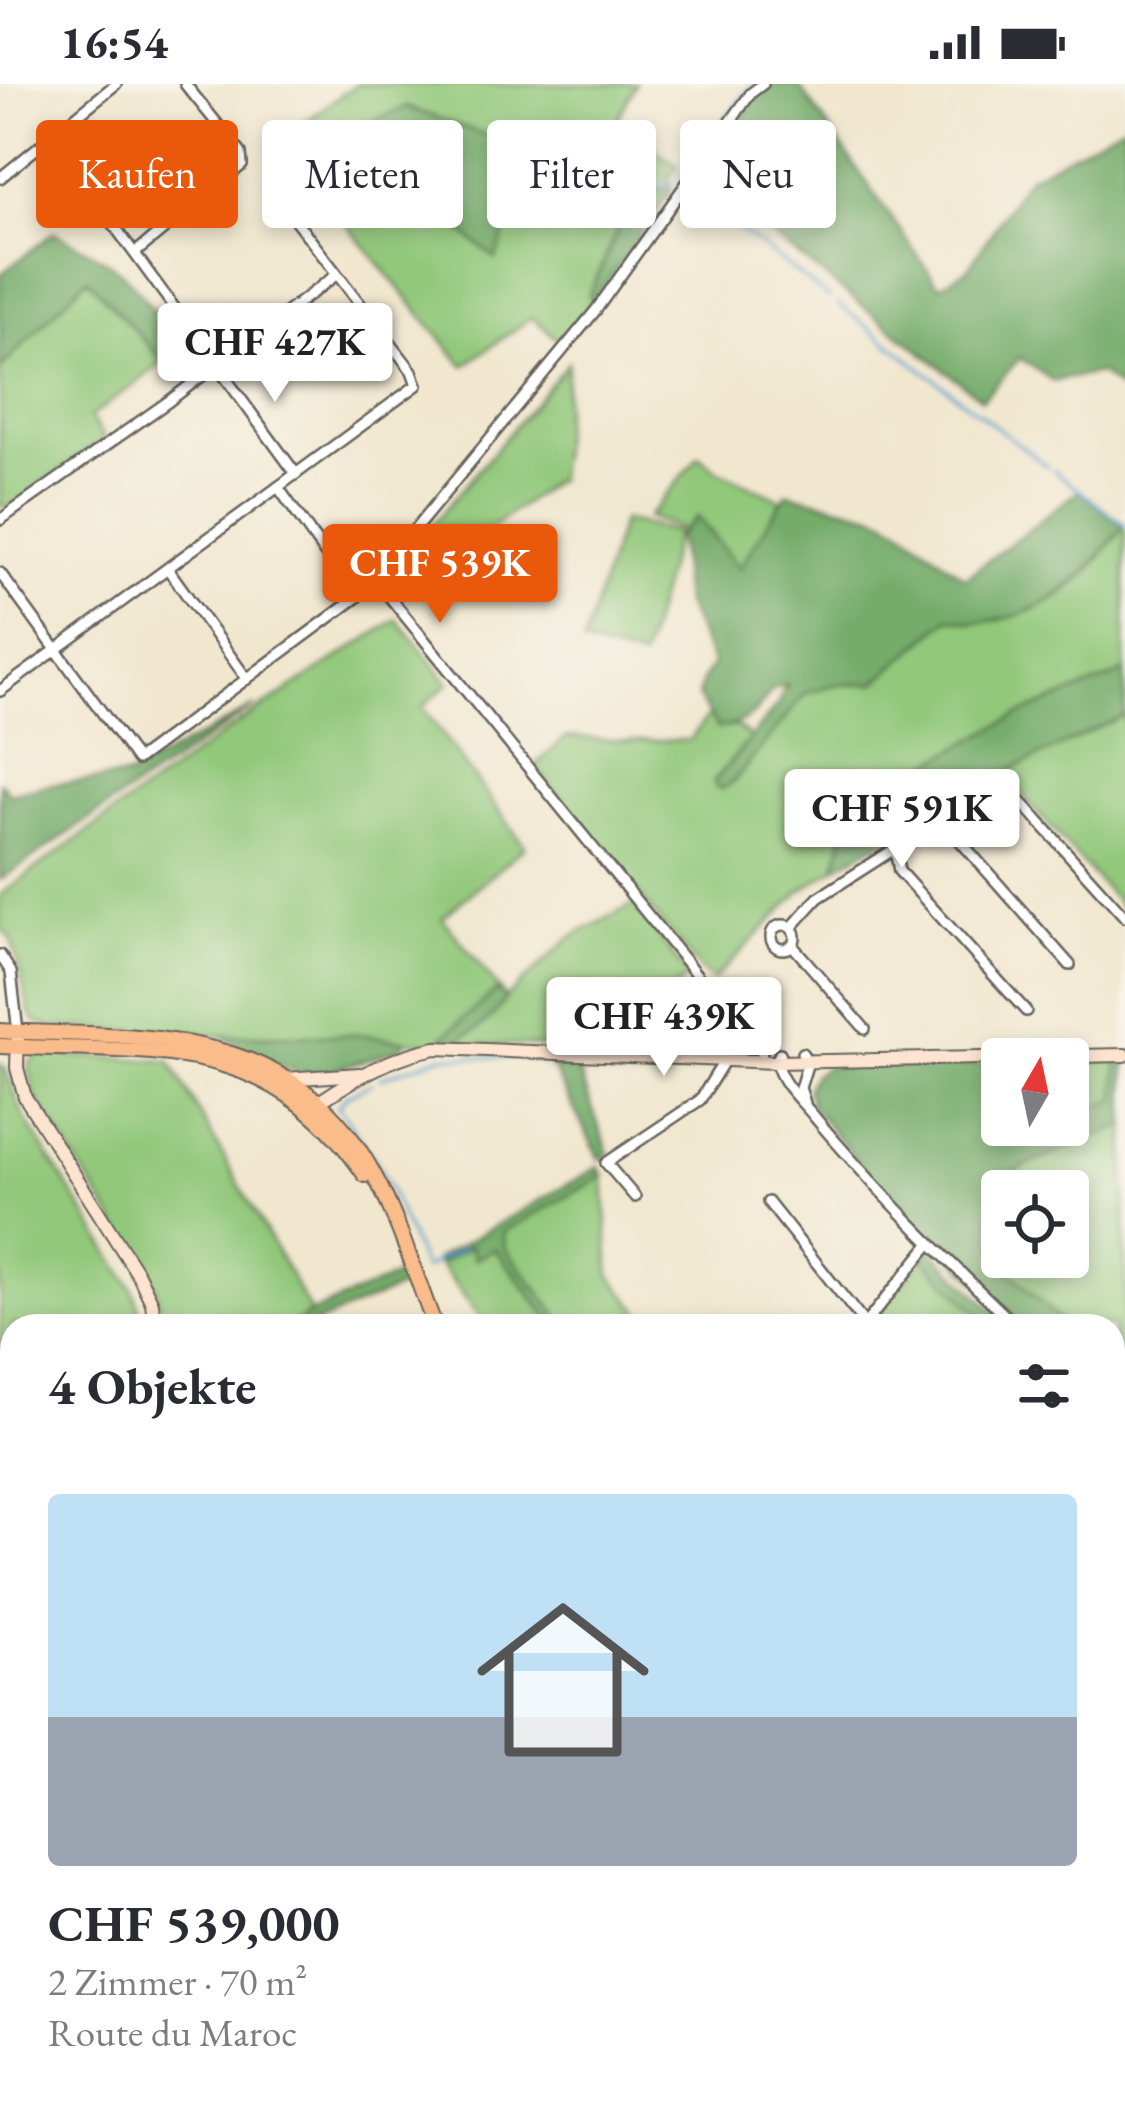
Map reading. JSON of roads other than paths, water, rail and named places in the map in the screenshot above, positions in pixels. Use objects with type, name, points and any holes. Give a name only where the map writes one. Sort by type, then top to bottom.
[{"type":"main road","points":[[0,1031],[18,1040],[206,1058],[309,1099]]},
{"type":"main road","points":[[18,1040],[17,1068],[25,1097],[146,1288],[152,1314]]},
{"type":"main road","points":[[0,1046],[18,1040],[184,1040],[231,1052],[285,1079],[363,1156],[388,1201],[430,1314]]},
{"type":"main road","points":[[309,1099],[407,1055],[446,1048],[726,1058],[981,1057]]},
{"type":"main road","points":[[1089,1053],[1125,1051]]},
{"type":"main road","points":[[285,1079],[361,1074]]},
{"type":"main road","points":[[309,1099],[319,1079]]},
{"type":"street","points":[[72,120],[116,84]]},
{"type":"street","points":[[135,253],[242,165],[242,153],[184,84]]},
{"type":"street","points":[[763,84],[751,93],[596,310],[388,562],[380,584],[700,979],[755,1028],[784,1082],[862,1174],[1003,1314]]},
{"type":"street","points":[[0,178],[36,149]]},
{"type":"street","points":[[117,228],[296,474]]},
{"type":"street","points":[[0,691],[417,385],[412,371],[301,228]]},
{"type":"street","points":[[0,520],[336,275]]},
{"type":"street","points":[[0,573],[137,760],[356,598],[278,487]]},
{"type":"street","points":[[168,569],[247,679]]},
{"type":"street","points":[[791,928],[818,898],[1002,782],[1125,917]]},
{"type":"street","points":[[954,809],[962,842],[1070,965]]},
{"type":"street","points":[[895,849],[899,871],[1026,1011]]},
{"type":"street","points":[[791,928],[778,926],[771,936],[779,948],[792,946]]},
{"type":"street","points":[[791,928],[792,946]]},
{"type":"street","points":[[792,946],[865,1029]]},
{"type":"street","points":[[0,955],[11,972],[18,1040]]},
{"type":"street","points":[[705,1057],[714,1076]]},
{"type":"street","points":[[635,1197],[606,1162],[700,1100],[726,1058]]},
{"type":"street","points":[[805,1058],[800,1088],[807,1108]]},
{"type":"street","points":[[768,1202],[858,1314]]},
{"type":"street","points":[[874,1314],[930,1244]]},
{"type":"waterway","points":[[723,120],[753,84]]},
{"type":"waterway","points":[[660,188],[674,183]]},
{"type":"waterway","points":[[737,228],[829,298]]},
{"type":"waterway","points":[[838,304],[1047,466]]},
{"type":"waterway","points":[[1053,470],[1125,525]]},
{"type":"waterway","points":[[381,1078],[442,1056],[551,1059]]},
{"type":"waterway","points":[[372,1083],[346,1096],[338,1106],[382,1171],[424,1269],[463,1248]]}]
